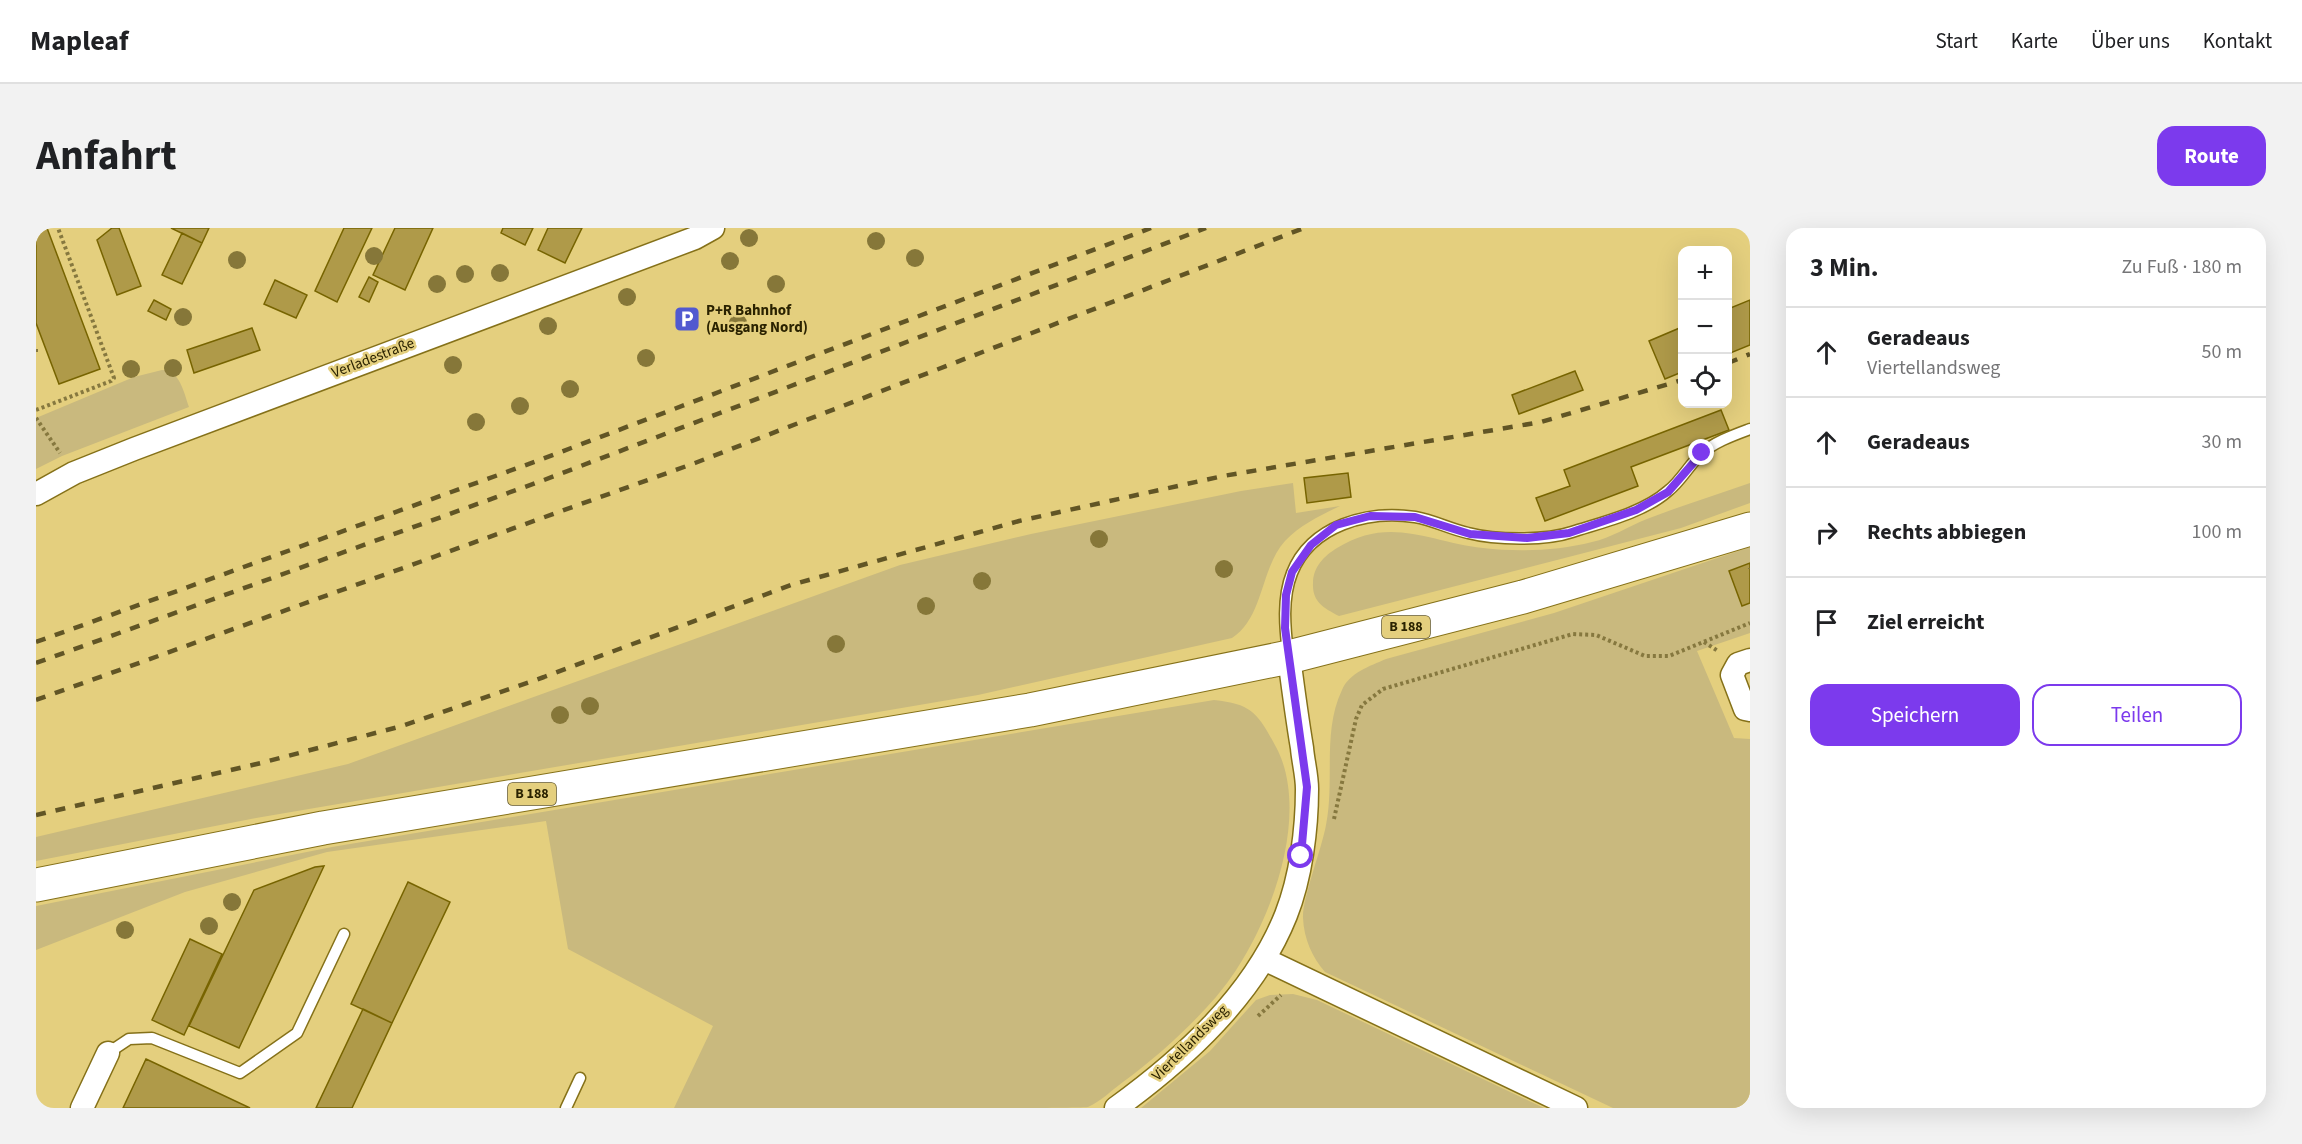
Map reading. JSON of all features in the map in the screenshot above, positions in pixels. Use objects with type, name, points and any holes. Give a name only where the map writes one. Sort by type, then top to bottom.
[{"type":"main road","name":"B 188","points":[[36,885],[335,826],[1030,710],[1289,657],[1523,597],[1750,529]]},
{"type":"street","name":"Verladestraße","points":[[36,494],[74,473],[695,238],[713,228]]},
{"type":"street","name":"Viertellandsweg","points":[[1116,1108],[1151,1082],[1193,1045],[1226,1011],[1264,959],[1287,914],[1301,856],[1307,787],[1289,657]]},
{"type":"street","points":[[1750,660],[1738,664],[1732,675],[1744,710],[1750,710]]},
{"type":"street","points":[[1264,959],[1576,1108]]},
{"type":"street","points":[[82,1108],[108,1053]]},
{"type":"lane","points":[[1289,657],[1285,628],[1286,595],[1292,572],[1311,545],[1336,525],[1370,516],[1415,517],[1470,534],[1527,538],[1569,533],[1636,510],[1668,492],[1702,453],[1750,429]]},
{"type":"lane","points":[[108,1053],[129,1040],[152,1038],[240,1073],[297,1033],[344,934]]},
{"type":"lane","points":[[566,1108],[580,1078]]},
{"type":"path","points":[[36,410],[114,378],[58,228]]},
{"type":"path","points":[[36,349],[36,354]]},
{"type":"path","points":[[36,418],[74,473]]},
{"type":"path","points":[[1332,830],[1356,719],[1362,705],[1383,689],[1573,634],[1596,635],[1645,656],[1669,656],[1750,623]]},
{"type":"shaded area","points":[[162,370],[168,371],[177,378],[189,407],[62,456],[36,469],[36,418],[134,377]]},
{"type":"shaded area","points":[[1293,483],[1296,513],[1340,506],[1304,525],[1285,541],[1271,565],[1250,618],[1232,638],[978,695],[256,818],[36,861],[36,837],[348,764],[900,565],[1031,534],[1241,491]]},
{"type":"shaded area","points":[[1750,483],[1750,503],[1681,528],[1339,616],[1317,600],[1313,590],[1313,577],[1324,558],[1356,538],[1375,533],[1410,533],[1463,545],[1496,549],[1537,550],[1565,547],[1599,540],[1660,514]]},
{"type":"shaded area","points":[[1750,547],[1750,563],[1729,571],[1742,606],[1750,603],[1750,633],[1697,651],[1734,738],[1750,739],[1750,1108],[1613,1108],[1325,972],[1316,960],[1307,940],[1303,918],[1309,886],[1326,825],[1332,722],[1342,690],[1350,679],[1386,659],[1554,613]]},
{"type":"shaded area","points":[[1214,700],[1238,704],[1253,713],[1264,726],[1276,747],[1286,776],[1290,808],[1287,843],[1279,878],[1267,912],[1251,944],[1216,997],[1160,1053],[1088,1107],[674,1108],[713,1026],[568,949],[546,821],[327,852],[185,892],[36,950],[36,906],[332,847]]},
{"type":"shaded area","points":[[1293,994],[1317,1000],[1544,1108],[1141,1108],[1210,1051],[1256,1000],[1270,995]]},
{"type":"building","points":[[36,228],[47,228],[100,369],[59,384],[36,323]]},
{"type":"building","points":[[112,228],[119,228],[141,286],[117,295],[97,240]]},
{"type":"building","points":[[171,228],[209,228],[202,243]]},
{"type":"building","points":[[344,228],[372,228],[337,302],[315,291]]},
{"type":"building","points":[[395,228],[433,228],[405,290],[373,275]]},
{"type":"building","points":[[503,228],[533,228],[525,245],[501,233]]},
{"type":"building","points":[[548,228],[582,228],[565,263],[538,250]]},
{"type":"building","points":[[182,233],[202,243],[182,284],[162,275]]},
{"type":"building","points":[[369,277],[378,282],[369,302],[359,297]]},
{"type":"building","points":[[275,280],[307,295],[296,318],[264,304]]},
{"type":"building","points":[[154,300],[171,309],[166,320],[148,311]]},
{"type":"building","points":[[1750,300],[1750,345],[1732,352],[1732,307]]},
{"type":"building","points":[[252,328],[260,350],[194,373],[187,350]]},
{"type":"building","points":[[1678,329],[1678,374],[1665,379],[1649,341]]},
{"type":"building","points":[[1575,371],[1583,390],[1519,414],[1512,395]]},
{"type":"building","points":[[1721,410],[1729,430],[1631,467],[1638,486],[1545,521],[1536,498],[1570,486],[1564,470]]},
{"type":"building","points":[[1348,473],[1351,497],[1307,503],[1304,478]]},
{"type":"building","points":[[1750,563],[1750,603],[1742,606],[1729,571]]},
{"type":"building","points":[[324,866],[239,1048],[189,1026],[254,890],[315,867]]},
{"type":"building","points":[[408,882],[450,902],[392,1023],[351,1004]]},
{"type":"building","points":[[190,939],[222,954],[184,1035],[152,1020]]},
{"type":"building","points":[[363,1009],[392,1023],[352,1108],[316,1108]]},
{"type":"building","points":[[146,1059],[250,1108],[123,1108]]},
{"type":"railway","points":[[36,642],[537,461],[1151,228]]},
{"type":"railway","points":[[36,663],[544,480],[1206,228]]},
{"type":"railway","points":[[36,700],[695,463],[1304,228]]},
{"type":"railway","points":[[1732,361],[1750,354]]},
{"type":"railway","points":[[36,815],[261,763],[402,726],[544,677],[791,585],[1019,521],[1223,476],[1541,422],[1678,381]]},
{"type":"place","name":"P+R Bahnhof (Ausgang Nord)","points":[[687,319]]},
{"type":"route","points":[[1301,856],[1307,787],[1285,628],[1286,595],[1292,572],[1311,545],[1336,525],[1370,516],[1415,517],[1470,534],[1527,538],[1569,533],[1636,510],[1668,492],[1702,453]]}]
